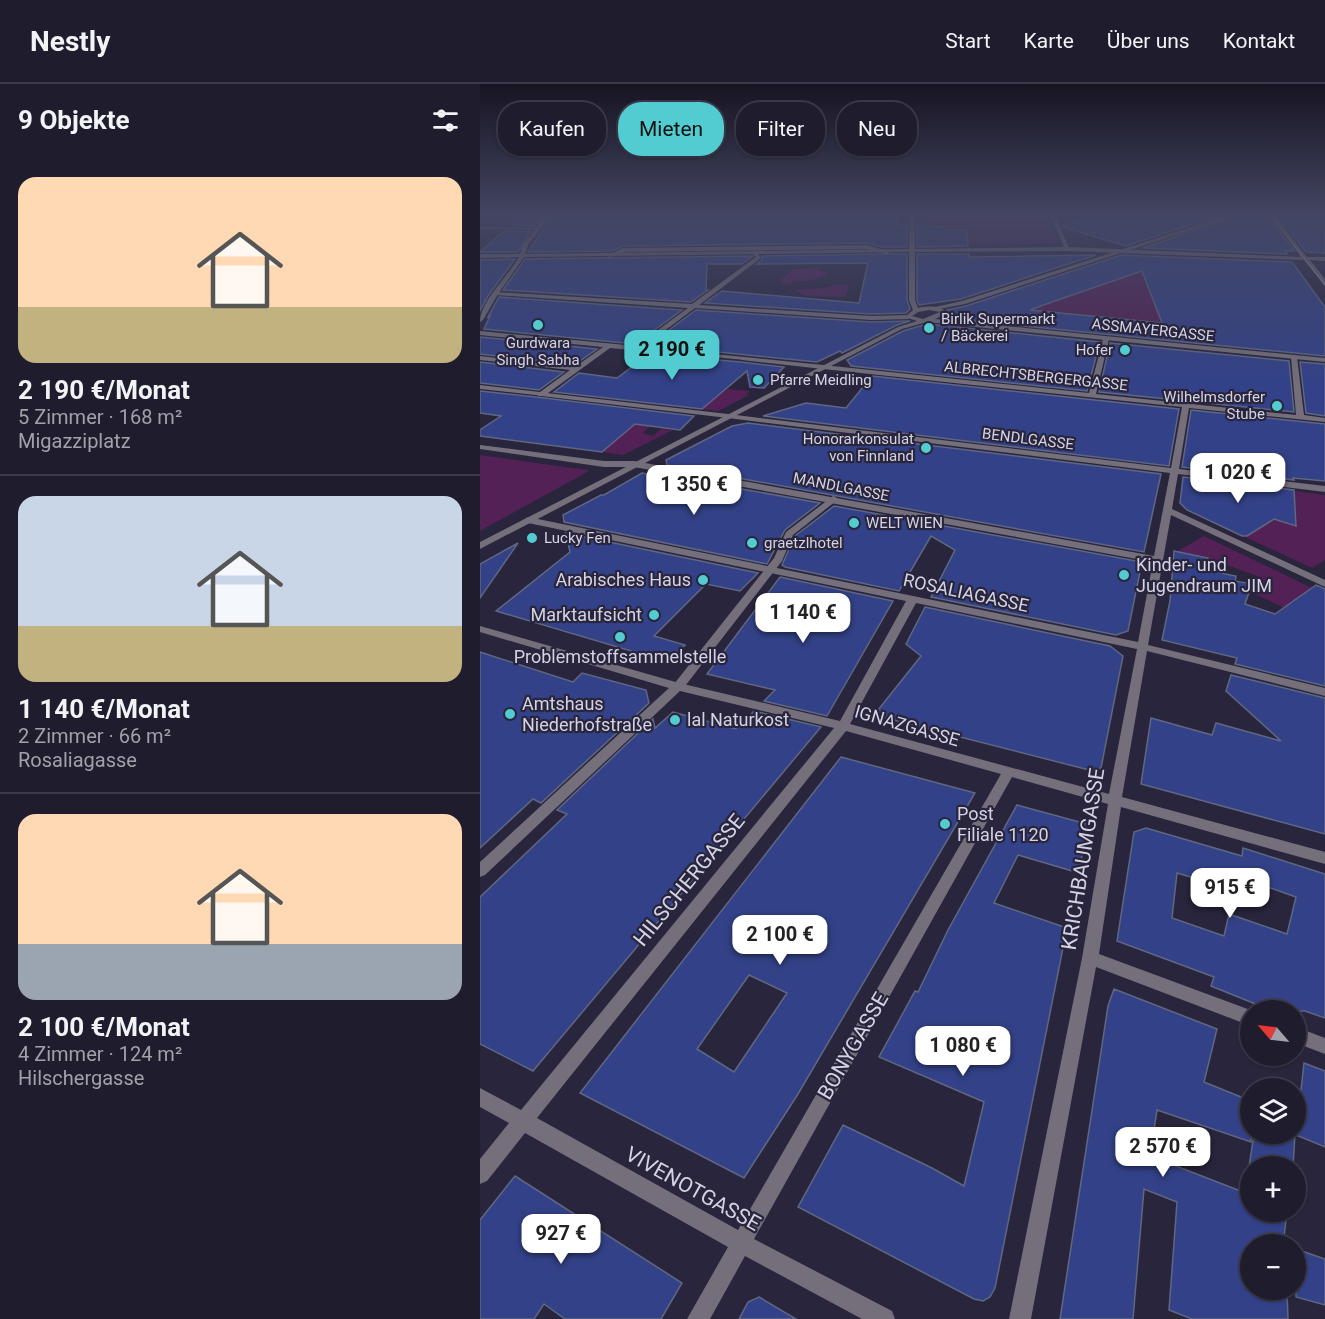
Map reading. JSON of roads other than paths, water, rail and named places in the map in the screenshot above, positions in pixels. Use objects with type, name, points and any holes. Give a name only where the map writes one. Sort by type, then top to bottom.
[{"type":"street","points":[[480,320],[496,292],[513,270]]},
{"type":"street","points":[[638,348],[742,270]]},
{"type":"street","points":[[913,270],[912,300],[916,310]]},
{"type":"street","points":[[900,328],[916,310],[963,303],[1066,270]]},
{"type":"street","points":[[1315,270],[1325,283]]},
{"type":"street","points":[[496,292],[871,318],[909,318]]},
{"type":"street","name":"ASSMAYERGASSE","points":[[912,300],[978,326]]},
{"type":"street","points":[[480,546],[634,464],[900,328],[943,314],[963,303]]},
{"type":"street","name":"ASSMAYERGASSE","points":[[909,318],[1325,360]]},
{"type":"street","points":[[480,333],[610,345]]},
{"type":"street","points":[[1092,396],[1106,339]]},
{"type":"street","points":[[480,387],[541,394],[610,345]]},
{"type":"street","name":"ALBRECHTSBERGERGASSE","points":[[610,345],[1325,420]]},
{"type":"street","points":[[1294,357],[1300,418]]},
{"type":"street","points":[[480,358],[577,369]]},
{"type":"street","name":"BENDLGASSE","points":[[541,394],[1325,489]]},
{"type":"street","name":"KRICHBAUMGASSE","points":[[1020,1319],[1090,958],[1115,799],[1186,406]]},
{"type":"street","name":"MANDLGASSE","points":[[480,447],[604,464],[634,464],[1158,560]]},
{"type":"street","points":[[480,872],[678,687],[779,559],[789,534],[833,499]]},
{"type":"street","points":[[1167,510],[1325,584]]},
{"type":"street","name":"ROSALIAGASSE","points":[[528,520],[1144,647],[1325,692]]},
{"type":"street","name":"HILSCHERGASSE","points":[[480,1174],[843,726],[912,600]]},
{"type":"street","name":"IGNAZGASSE","points":[[480,629],[678,687],[843,726],[1325,858]]},
{"type":"street","name":"BONYGASSE","points":[[698,1319],[1008,773]]},
{"type":"street","points":[[1090,958],[1240,1014]]},
{"type":"street","points":[[1306,1039],[1325,1046]]},
{"type":"street","name":"VIVENOTGASSE","points":[[480,1097],[741,1243],[884,1319]]},
{"type":"tram line","points":[[1313,270],[1325,285]]},
{"type":"place","name":"Gurdwara Singh Sabha","points":[[538,325]]},
{"type":"place","name":"Birlik Supermarkt / Bäckerei","points":[[929,328]]},
{"type":"place","name":"Hofer","points":[[1125,350]]},
{"type":"place","name":"Pfarre Meidling","points":[[758,380]]},
{"type":"place","name":"Wilhelmsdorfer Stube","points":[[1277,406]]},
{"type":"place","name":"Honorarkonsulat von Finnland","points":[[926,448]]},
{"type":"place","name":"WELT WIEN","points":[[854,523]]},
{"type":"place","name":"Lucky Fen","points":[[532,538]]},
{"type":"place","name":"graetzlhotel","points":[[752,543]]},
{"type":"place","name":"Kinder- und Jugendraum JIM","points":[[1124,575]]},
{"type":"place","name":"Arabisches Haus","points":[[703,580]]},
{"type":"place","name":"Marktaufsicht","points":[[654,615]]},
{"type":"place","name":"Problemstoffsammelstelle","points":[[620,637]]},
{"type":"place","name":"Amtshaus Niederhofstraße","points":[[510,714]]},
{"type":"place","name":"lal Naturkost","points":[[675,720]]},
{"type":"place","name":"Post Filiale 1120","points":[[945,824]]}]
